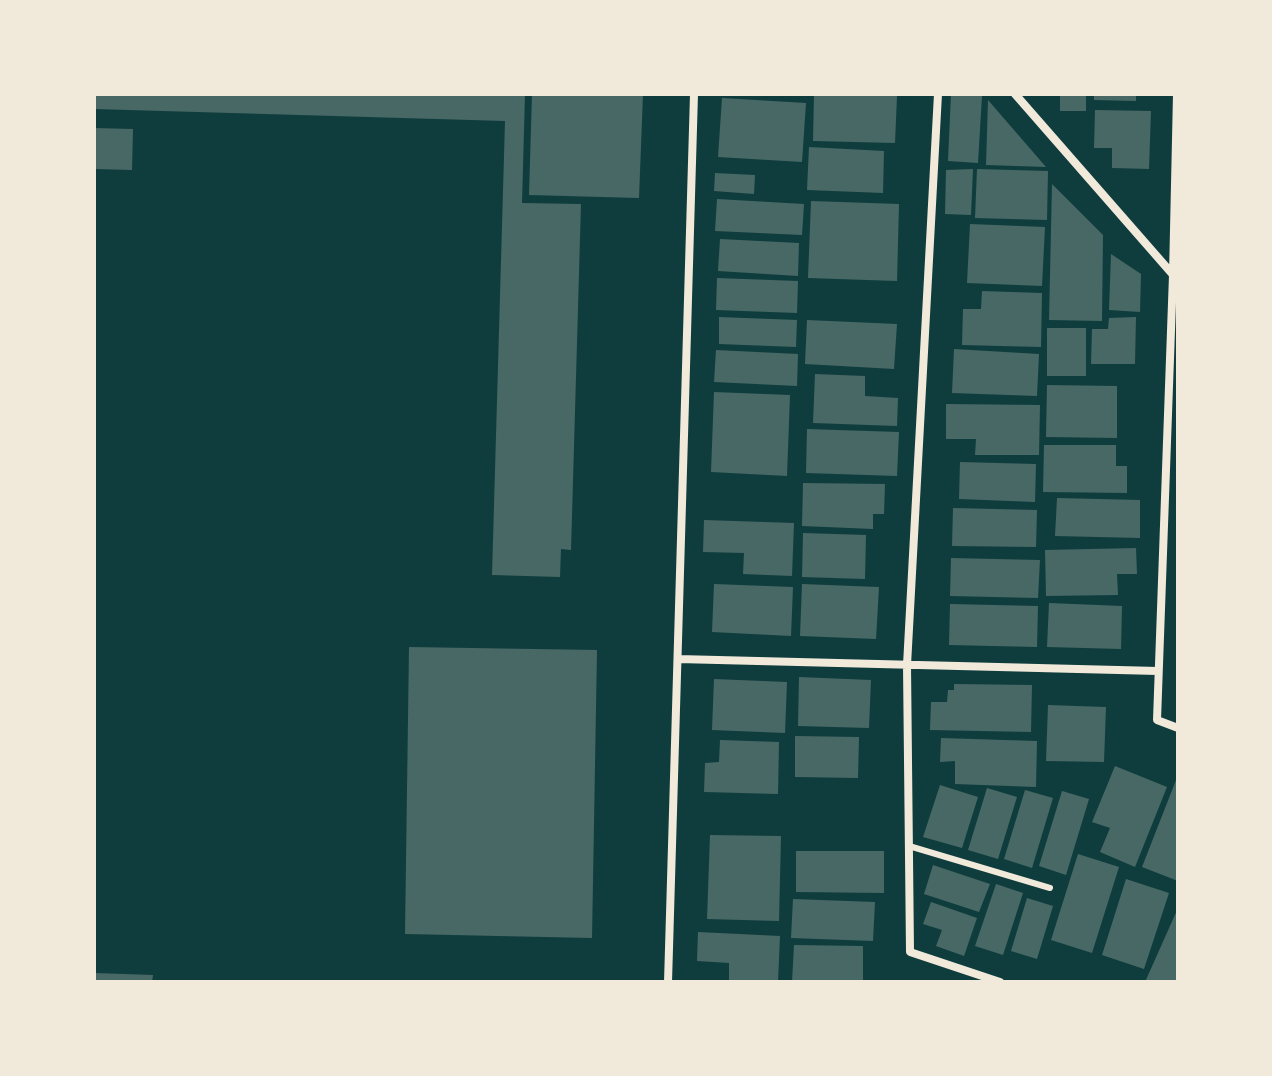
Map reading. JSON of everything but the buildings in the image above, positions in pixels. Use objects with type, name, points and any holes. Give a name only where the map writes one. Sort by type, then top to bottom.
[{"type":"street","points":[[668,982],[694,94]]},
{"type":"street","points":[[938,94],[907,665],[910,952],[1000,982]]},
{"type":"street","points":[[1015,94],[1176,278]]},
{"type":"street","points":[[1177,94],[1176,278],[1157,720],[1178,728]]},
{"type":"street","points":[[678,659],[1158,671]]},
{"type":"lane","points":[[909,846],[1050,888]]}]
